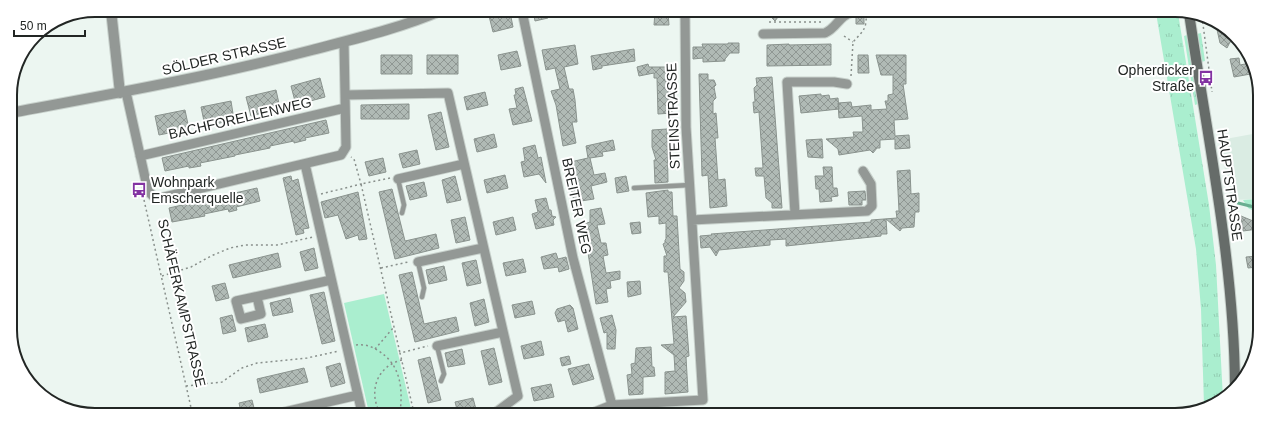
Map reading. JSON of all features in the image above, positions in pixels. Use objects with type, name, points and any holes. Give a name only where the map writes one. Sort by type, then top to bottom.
[{"type":"main road","name":"HAUPTSTRASSE","points":[[1190,19],[1225,244],[1232,318],[1235,380]]},
{"type":"street","points":[[112,17],[123,92],[148,191],[153,196],[160,198],[341,155],[346,147],[344,42]]},
{"type":"street","name":"SÖLDER STRASSE","points":[[17,112],[123,92],[276,60],[344,42],[421,17]]},
{"type":"street","name":"BREITER WEG","points":[[523,17],[573,258],[612,404]]},
{"type":"street","name":"STEINSTRASSE","points":[[612,404],[703,400],[686,127],[685,17]]},
{"type":"street","points":[[763,34],[825,33],[830,31],[842,17]]},
{"type":"street","points":[[795,214],[787,82],[834,82],[847,84]]},
{"type":"street","points":[[345,95],[448,93],[518,396],[502,408]]},
{"type":"street","name":"BACHFORELLENWEG","points":[[140,156],[345,108]]},
{"type":"street","points":[[305,164],[361,408]]},
{"type":"street","points":[[398,179],[464,164]]},
{"type":"street","points":[[692,220],[863,211],[871,209],[871,184],[863,171]]},
{"type":"street","points":[[418,262],[483,248]]},
{"type":"street","points":[[257,297],[331,280]]},
{"type":"street","points":[[437,346],[503,332]]},
{"type":"street","points":[[301,408],[358,395]]},
{"type":"street","points":[[603,408],[612,404]]},
{"type":"lane","points":[[398,179],[404,206],[402,213]]},
{"type":"lane","points":[[634,188],[690,185]]},
{"type":"lane","points":[[418,262],[424,288],[422,297]]},
{"type":"lane","points":[[437,346],[444,374],[441,381]]},
{"type":"path","points":[[847,84],[852,75],[853,42],[863,33],[865,29],[866,17]]},
{"type":"path","points":[[769,22],[828,21]]},
{"type":"path","points":[[1203,22],[1212,95]]},
{"type":"path","points":[[844,36],[853,42]]},
{"type":"path","points":[[344,152],[354,159],[361,184],[413,408]]},
{"type":"path","points":[[312,196],[395,177],[398,179]]},
{"type":"path","name":"SCHÄFERKAMPSTRASSE","points":[[143,197],[191,408]]},
{"type":"path","points":[[161,276],[191,267],[230,248],[245,245],[277,245],[321,235]]},
{"type":"path","points":[[380,268],[415,260],[418,262]]},
{"type":"path","points":[[375,349],[394,327]]},
{"type":"path","points":[[400,353],[435,344],[437,346]]},
{"type":"path","points":[[186,386],[222,382],[242,368],[257,362],[307,358],[363,345],[375,349],[392,363],[401,383],[400,408]]},
{"type":"path","points":[[378,408],[374,398],[376,383],[382,372],[392,363],[402,360]]},
{"type":"shaded area","points":[[1253,134],[1253,199],[1230,200],[1220,140]]},
{"type":"green space","points":[[1157,17],[1179,17],[1209,205],[1216,265],[1223,392],[1204,402],[1201,309],[1196,249]]},
{"type":"green space","points":[[1201,33],[1205,61],[1201,62],[1197,34]]},
{"type":"green space","points":[[1187,35],[1198,104],[1195,105],[1184,36]]},
{"type":"green space","points":[[1253,199],[1253,210],[1248,208],[1243,200]]},
{"type":"green space","points":[[384,294],[411,408],[368,408],[344,303]]},
{"type":"building","points":[[489,17],[511,17],[513,27],[493,32]]},
{"type":"building","points":[[534,17],[548,18],[535,21]]},
{"type":"building","points":[[655,17],[668,17],[669,25],[654,25]]},
{"type":"building","points":[[771,17],[778,17],[775,21]]},
{"type":"building","points":[[856,17],[864,17],[864,24],[856,24]]},
{"type":"building","points":[[1217,29],[1232,42],[1227,48],[1220,43]]},
{"type":"building","points":[[739,43],[739,53],[730,53],[725,61],[703,62],[703,58],[693,59],[693,47],[703,47],[702,44]]},
{"type":"building","points":[[831,44],[831,65],[767,66],[767,45]]},
{"type":"building","points":[[575,45],[578,64],[564,67],[569,89],[573,89],[575,100],[577,122],[572,122],[576,143],[563,146],[556,105],[551,91],[560,89],[555,68],[546,70],[542,50]]},
{"type":"building","points":[[634,49],[635,61],[602,66],[602,68],[593,70],[591,56]]},
{"type":"building","points":[[517,51],[521,66],[501,70],[498,55]]},
{"type":"building","points":[[381,55],[412,55],[412,74],[381,74]]},
{"type":"building","points":[[427,55],[458,55],[458,74],[427,74]]},
{"type":"building","points":[[858,55],[868,55],[869,73],[858,73]]},
{"type":"building","points":[[876,55],[906,55],[906,84],[903,84],[908,119],[894,120],[895,136],[909,135],[910,148],[895,149],[895,139],[880,140],[880,148],[877,148],[873,153],[870,150],[839,155],[838,149],[826,139],[854,137],[853,132],[863,132],[862,116],[839,118],[838,103],[851,102],[852,107],[871,105],[871,110],[887,109],[885,101],[888,101],[888,95],[893,94],[893,75],[881,75]]},
{"type":"building","points":[[1239,58],[1240,65],[1246,64],[1250,74],[1234,77],[1230,59]]},
{"type":"building","points":[[648,64],[649,67],[669,67],[672,113],[658,114],[657,78],[654,78],[654,73],[639,76],[637,67]]},
{"type":"building","points":[[699,74],[708,74],[708,80],[714,80],[716,85],[714,87],[716,98],[713,101],[713,114],[716,113],[718,138],[715,138],[718,180],[725,179],[727,206],[710,208],[708,175],[702,176]]},
{"type":"building","points":[[772,77],[782,208],[772,208],[772,203],[766,198],[764,176],[756,176],[755,168],[763,168],[759,112],[754,113],[754,88],[757,85],[756,78]]},
{"type":"building","points":[[320,78],[325,97],[296,105],[291,86]]},
{"type":"building","points":[[523,87],[532,121],[513,125],[509,109],[517,108],[514,95],[516,95],[515,89]]},
{"type":"building","points":[[276,90],[280,108],[251,116],[246,97]]},
{"type":"building","points":[[485,92],[488,105],[467,110],[464,97]]},
{"type":"building","points":[[821,94],[821,96],[829,95],[830,99],[838,98],[839,109],[801,113],[799,96]]},
{"type":"building","points":[[231,101],[234,120],[205,126],[201,107]]},
{"type":"building","points":[[409,104],[409,119],[361,119],[361,105]]},
{"type":"building","points":[[185,110],[189,129],[159,135],[155,116]]},
{"type":"building","points":[[441,112],[449,147],[436,150],[428,115]]},
{"type":"building","points":[[326,120],[329,133],[305,138],[306,140],[294,143],[294,141],[270,146],[270,148],[200,163],[201,166],[189,168],[189,166],[165,171],[162,158]]},
{"type":"building","points":[[667,129],[668,182],[655,183],[654,160],[656,160],[652,147],[652,130]]},
{"type":"building","points":[[494,134],[497,147],[477,152],[474,139]]},
{"type":"building","points":[[822,139],[823,158],[808,157],[806,140]]},
{"type":"building","points":[[613,140],[615,150],[602,152],[603,156],[590,158],[594,175],[605,173],[607,182],[591,186],[594,199],[574,202],[566,163],[588,158],[586,146]]},
{"type":"building","points":[[535,145],[538,158],[541,157],[546,183],[539,174],[524,177],[521,162],[525,161],[523,148]]},
{"type":"building","points":[[417,150],[420,164],[403,168],[399,154]]},
{"type":"building","points":[[383,158],[386,172],[369,176],[365,162]]},
{"type":"building","points":[[823,167],[832,167],[833,188],[837,188],[838,196],[831,197],[832,201],[820,202],[819,189],[816,189],[815,176],[824,176]]},
{"type":"building","points":[[910,170],[911,194],[919,193],[919,212],[915,212],[914,227],[902,228],[900,231],[886,219],[887,234],[881,234],[881,236],[786,246],[786,239],[770,240],[770,245],[719,250],[716,256],[710,247],[701,248],[700,236],[712,235],[711,234],[871,222],[871,220],[897,218],[896,211],[899,211],[897,171]]},
{"type":"building","points":[[505,175],[508,188],[487,193],[484,180]]},
{"type":"building","points":[[291,176],[292,181],[298,179],[309,228],[303,229],[304,233],[296,235],[283,178]]},
{"type":"building","points":[[455,176],[461,200],[447,203],[442,180]]},
{"type":"building","points":[[626,176],[629,191],[617,193],[615,178]]},
{"type":"building","points":[[424,182],[427,196],[410,200],[406,186]]},
{"type":"building","points":[[257,188],[260,201],[236,207],[237,210],[229,212],[228,209],[204,214],[205,216],[172,222],[169,208]]},
{"type":"building","points":[[392,189],[405,241],[436,234],[439,248],[395,259],[379,192]]},
{"type":"building","points":[[668,190],[668,192],[672,192],[673,216],[677,216],[680,269],[684,272],[684,281],[679,288],[685,293],[686,302],[673,317],[686,316],[689,356],[686,357],[688,392],[665,394],[665,372],[675,371],[674,355],[661,345],[674,344],[668,272],[664,272],[664,256],[667,256],[663,244],[665,243],[666,239],[666,223],[659,224],[659,216],[648,217],[646,193]]},
{"type":"building","points":[[865,191],[866,200],[862,200],[862,205],[849,205],[848,192]]},
{"type":"building","points":[[358,192],[367,239],[359,240],[358,235],[346,239],[338,215],[325,218],[321,202]]},
{"type":"building","points":[[546,198],[552,216],[556,217],[553,220],[554,225],[536,229],[532,214],[538,212],[535,200]]},
{"type":"building","points":[[601,208],[605,224],[597,225],[601,243],[606,243],[608,255],[603,256],[606,273],[620,271],[620,279],[610,281],[611,288],[606,289],[608,302],[596,304],[586,240],[584,241],[581,225],[590,222],[590,210]]},
{"type":"building","points":[[1241,216],[1253,221],[1253,230],[1243,231]]},
{"type":"building","points":[[465,217],[470,240],[456,243],[451,220]]},
{"type":"building","points":[[513,217],[516,230],[496,235],[493,222]]},
{"type":"building","points":[[640,222],[641,233],[632,234],[630,223]]},
{"type":"building","points":[[314,248],[318,268],[305,271],[300,252]]},
{"type":"building","points":[[278,253],[281,267],[233,278],[229,265]]},
{"type":"building","points":[[556,253],[558,259],[566,257],[569,269],[559,272],[558,267],[544,269],[541,257]]},
{"type":"building","points":[[1253,256],[1253,267],[1248,268],[1246,257]]},
{"type":"building","points":[[523,259],[526,272],[506,276],[503,263]]},
{"type":"building","points":[[476,260],[481,283],[467,286],[462,263]]},
{"type":"building","points":[[444,266],[447,280],[429,284],[426,270]]},
{"type":"building","points":[[412,272],[424,324],[456,317],[459,331],[415,342],[399,275]]},
{"type":"building","points":[[640,281],[641,294],[628,297],[627,282]]},
{"type":"building","points":[[225,283],[229,298],[216,301],[212,286]]},
{"type":"building","points":[[324,292],[335,341],[322,344],[310,295]]},
{"type":"building","points":[[290,298],[293,312],[273,316],[270,303]]},
{"type":"building","points":[[484,299],[489,322],[475,326],[470,303]]},
{"type":"building","points":[[532,301],[535,314],[515,318],[512,305]]},
{"type":"building","points":[[570,305],[573,308],[578,329],[568,332],[565,320],[558,322],[555,313],[557,309]]},
{"type":"building","points":[[232,315],[236,331],[223,334],[220,318]]},
{"type":"building","points":[[612,315],[616,330],[615,349],[607,349],[607,332],[604,333],[600,318]]},
{"type":"building","points":[[265,324],[268,337],[248,342],[245,328]]},
{"type":"building","points":[[541,341],[544,355],[524,359],[521,346]]},
{"type":"building","points":[[651,347],[652,367],[654,367],[655,376],[643,377],[643,394],[629,395],[627,375],[632,374],[631,364],[635,363],[636,348]]},
{"type":"building","points":[[494,348],[502,382],[489,385],[481,351]]},
{"type":"building","points":[[462,349],[465,364],[448,367],[445,353]]},
{"type":"building","points":[[569,356],[571,364],[562,366],[560,358]]},
{"type":"building","points":[[430,357],[441,400],[428,403],[418,360]]},
{"type":"building","points":[[340,363],[345,383],[331,387],[326,367]]},
{"type":"building","points":[[589,364],[594,379],[573,385],[568,369]]},
{"type":"building","points":[[304,368],[308,382],[260,393],[257,379]]},
{"type":"building","points":[[551,384],[554,397],[534,401],[531,388]]},
{"type":"building","points":[[473,398],[476,408],[457,408],[455,402]]},
{"type":"building","points":[[252,400],[254,408],[240,408],[239,403]]},
{"type":"waterway","points":[[1238,203],[1253,207]]},
{"type":"place","name":"Opherdicker Straße","points":[[1206,78]]},
{"type":"place","name":"Wohnpark Emscherquelle","points":[[139,190]]}]
